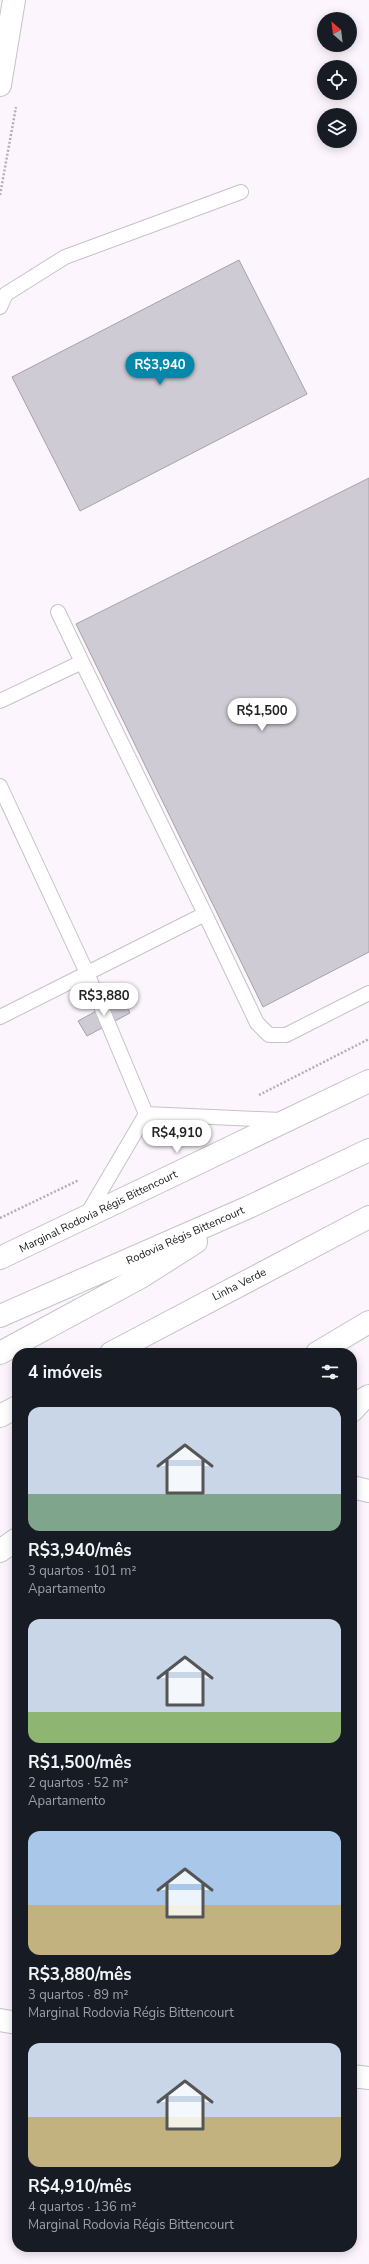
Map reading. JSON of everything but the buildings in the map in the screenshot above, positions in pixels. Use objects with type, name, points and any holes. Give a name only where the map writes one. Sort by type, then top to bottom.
[{"type":"main road","points":[[0,85],[14,0]]},
{"type":"main road","name":"Marginal Rodovia Régis Bittencourt","points":[[0,1258],[369,1081]]},
{"type":"main road","name":"Rodovia Régis Bittencourt","points":[[0,1316],[249,1207],[369,1150]]},
{"type":"main road","points":[[0,1352],[141,1277],[249,1207]]},
{"type":"main road","name":"Linha Verde","points":[[120,1348],[369,1217]]},
{"type":"main road","points":[[325,1348],[369,1322]]},
{"type":"main road","points":[[357,1406],[362,1400],[369,1396]]},
{"type":"main road","points":[[0,1416],[12,1409]]},
{"type":"main road","points":[[357,1488],[369,1491]]},
{"type":"main road","points":[[0,1551],[12,1543]]},
{"type":"main road","points":[[0,2020],[12,2022]]},
{"type":"main road","points":[[357,2077],[369,2078]]},
{"type":"lane","points":[[0,307],[6,294],[65,257],[241,192]]},
{"type":"lane","points":[[58,612],[257,1023],[269,1035],[286,1035],[369,993]]},
{"type":"lane","points":[[0,701],[82,662]]},
{"type":"lane","points":[[0,786],[87,973],[146,1114]]},
{"type":"lane","points":[[0,1017],[205,914]]},
{"type":"lane","points":[[146,1114],[286,1121]]},
{"type":"lane","points":[[86,1216],[146,1114]]}]
